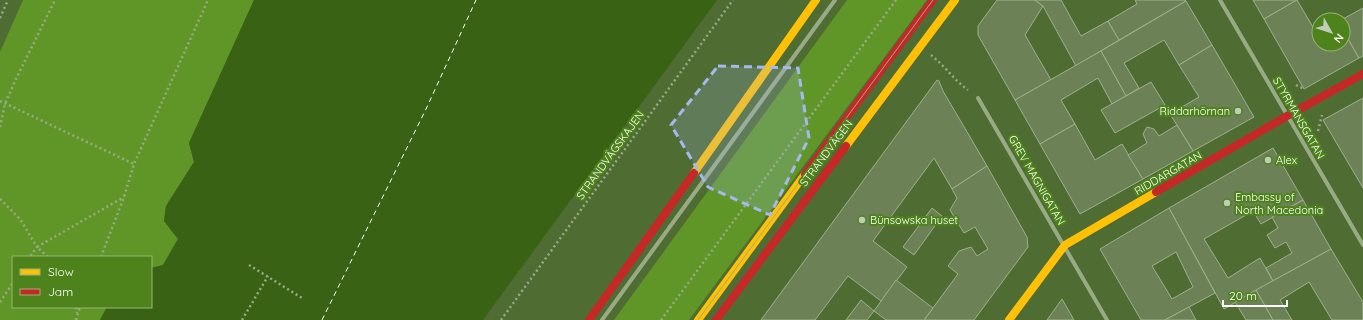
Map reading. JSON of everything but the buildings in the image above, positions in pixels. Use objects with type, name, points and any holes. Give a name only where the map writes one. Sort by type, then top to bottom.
[{"type":"street","points":[[589,320],[816,0]]},
{"type":"street","points":[[602,320],[835,0]]},
{"type":"street","name":"STRANDVÄGEN","points":[[698,320],[933,0]]},
{"type":"street","name":"STRANDVÄGEN","points":[[716,320],[955,0]]},
{"type":"street","name":"STYRMANSGATAN","points":[[1220,0],[1363,244]]},
{"type":"street","name":"RIDDARGATAN","points":[[1009,320],[1065,245],[1287,116],[1363,74]]},
{"type":"street","name":"GREV MAGNIGATAN","points":[[978,98],[1065,245],[1107,320]]},
{"type":"path","points":[[0,18],[8,0]]},
{"type":"path","points":[[0,127],[5,104],[55,0]]},
{"type":"path","points":[[101,256],[124,197],[134,164],[208,0]]},
{"type":"path","name":"STRANDVÄGSKAJEN","points":[[500,320],[733,0]]},
{"type":"path","points":[[661,320],[896,0]]},
{"type":"path","points":[[938,60],[958,84],[978,98]]},
{"type":"path","points":[[1296,85],[1307,91]]},
{"type":"path","points":[[0,101],[134,164]]},
{"type":"path","points":[[1318,131],[1322,115]]},
{"type":"path","points":[[31,256],[37,247],[124,197]]},
{"type":"path","points":[[0,199],[20,219],[37,247],[47,256]]},
{"type":"path","points":[[249,265],[302,298]]},
{"type":"path","points":[[242,320],[268,276]]},
{"type":"path","points":[[0,302],[12,284]]},
{"type":"path","points":[[76,308],[78,313]]},
{"type":"path","points":[[76,320],[80,308]]},
{"type":"highlighted area","points":[[718,66],[798,68],[809,138],[770,215],[708,187],[671,125]]},
{"type":"shaded area","points":[[23,0],[254,0],[189,143],[194,162],[166,206],[164,221],[178,239],[163,265],[152,268],[152,256],[12,256],[12,308],[106,308],[100,320],[0,320],[0,52]]},
{"type":"shaded area","points":[[254,0],[717,0],[483,320],[100,320],[106,308],[152,308],[152,268],[163,265],[178,239],[164,221],[166,206],[194,162],[189,143]]},
{"type":"shaded area","points":[[847,0],[927,0],[689,320],[614,320]]},
{"type":"ferry route","points":[[322,320],[427,107],[476,0]]},
{"type":"tram line","points":[[602,320],[835,0]]},
{"type":"tram line","points":[[698,320],[933,0]]},
{"type":"traffic: slow","points":[[694,173],[816,0]]},
{"type":"traffic: slow","points":[[846,146],[955,0]]},
{"type":"traffic: slow","points":[[698,320],[805,174]]},
{"type":"traffic: slow","points":[[1009,320],[1065,245],[1156,192]]},
{"type":"traffic: jam","points":[[805,174],[933,0]]},
{"type":"traffic: jam","points":[[1156,192],[1363,74]]},
{"type":"traffic: jam","points":[[716,320],[846,146]]},
{"type":"traffic: jam","points":[[589,320],[694,173]]},
{"type":"place","name":"Riddarhörnan","points":[[1238,111]]},
{"type":"place","name":"Alex","points":[[1268,160]]},
{"type":"place","name":"Embassy of North Macedonia","points":[[1227,203]]},
{"type":"place","name":"Bünsowska huset","points":[[862,220]]}]
